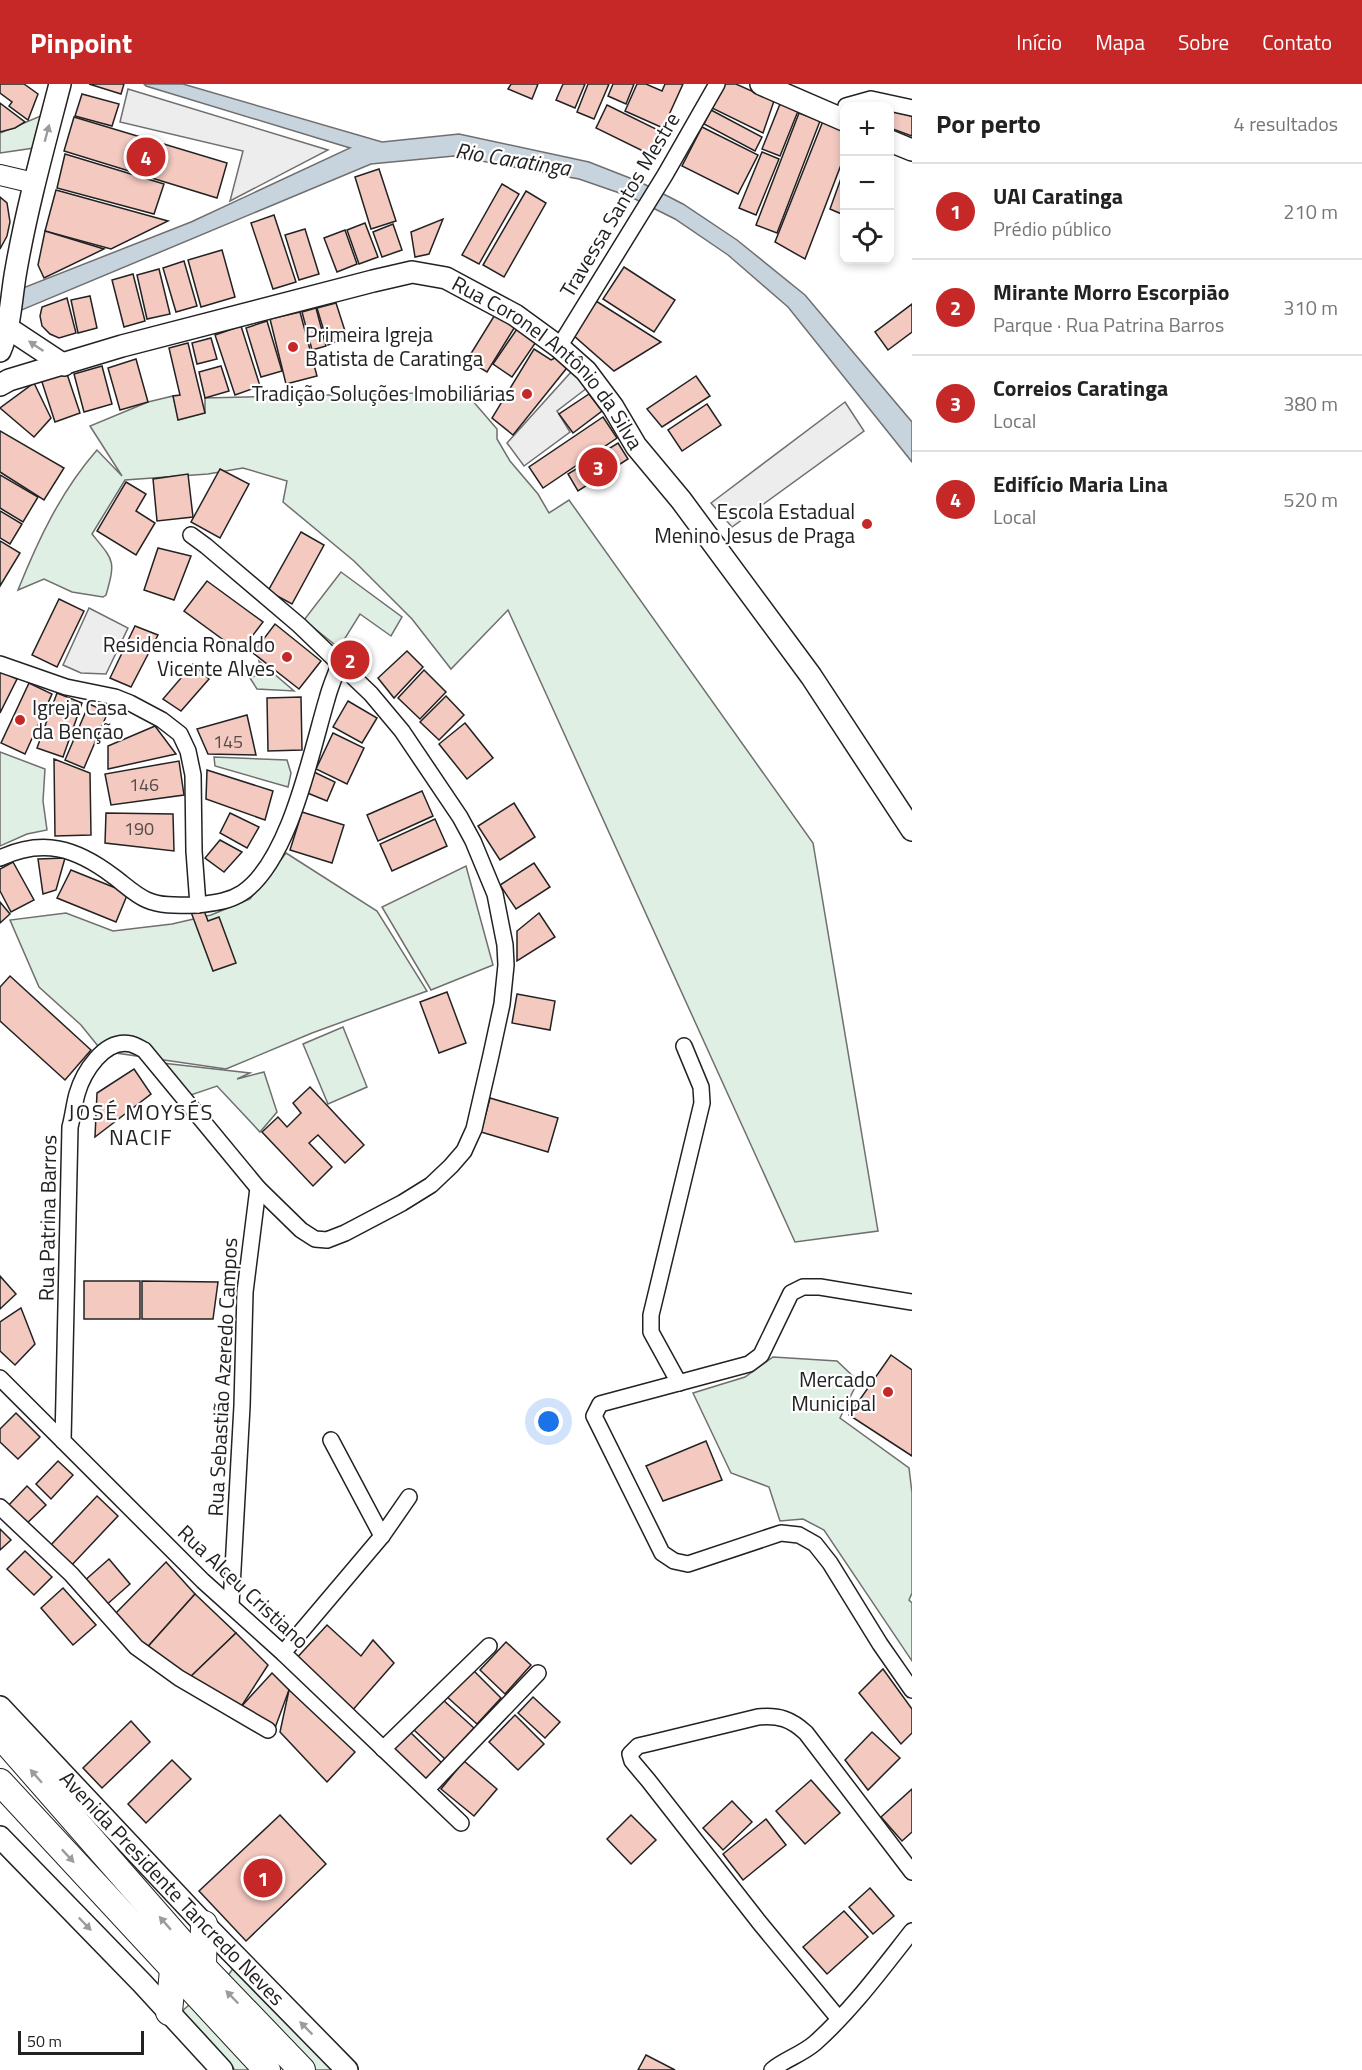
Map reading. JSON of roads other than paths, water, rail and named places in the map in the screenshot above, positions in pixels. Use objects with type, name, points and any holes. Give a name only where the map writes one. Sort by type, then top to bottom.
[{"type":"highway","name":"Avenida Presidente Tancredo Neves","points":[[0,1736],[203,1967],[302,2070]]},
{"type":"highway","points":[[0,1782],[267,2070]]},
{"type":"highway","points":[[203,1967],[204,1924]]},
{"type":"highway","points":[[169,2012],[173,1970]]},
{"type":"main road","points":[[0,351],[9,322],[16,270],[34,183],[60,84]]},
{"type":"main road","points":[[761,84],[840,111]]},
{"type":"main road","points":[[894,143],[912,150]]},
{"type":"main road","name":"Rua Coronel Antônio da Silva","points":[[0,385],[9,380],[122,346],[412,272],[446,278],[471,290],[515,315],[559,347],[586,372],[613,407],[636,446],[681,500],[767,615],[912,830]]},
{"type":"main road","points":[[9,322],[64,365]]},
{"type":"main road","name":"Avenida Presidente Tancredo Neves","points":[[0,1707],[204,1924],[347,2070]]},
{"type":"main road","points":[[0,1837],[222,2070]]},
{"type":"street","name":"Travessa Santos Mestre","points":[[559,347],[665,175],[717,84]]},
{"type":"street","points":[[864,102],[871,99],[885,102]]},
{"type":"street","points":[[894,104],[912,108]]},
{"type":"street","points":[[0,175],[34,183]]},
{"type":"street","name":"Rua Patrina Barros","points":[[63,1441],[70,1127],[81,1085],[85,1075],[97,1059],[111,1047],[124,1043],[144,1050],[258,1188],[301,1230],[315,1239],[327,1240],[364,1223],[431,1185],[464,1151],[474,1129],[502,1004],[506,965],[505,945],[495,894],[473,841],[460,817],[402,731],[371,694],[278,606],[191,535]]},
{"type":"street","points":[[0,664],[66,687],[123,700],[162,720],[180,734],[188,751],[193,775],[194,851],[198,905]]},
{"type":"street","points":[[0,858],[17,850],[44,846],[68,851],[103,868],[147,900],[165,904],[198,905],[220,902],[242,893],[262,873],[281,842],[299,793],[327,696],[339,664]]},
{"type":"street","points":[[679,1383],[651,1332],[651,1315],[702,1103],[701,1087],[684,1046]]},
{"type":"street","name":"Rua Sebastião Azeredo Campos","points":[[231,1605],[242,1406],[245,1292],[258,1188]]},
{"type":"street","points":[[912,1302],[820,1287],[803,1287],[791,1293],[761,1354],[749,1364],[600,1404],[594,1416],[662,1553],[674,1561],[688,1564],[781,1533],[799,1535],[815,1544],[830,1563],[880,1644],[912,1690]]},
{"type":"street","name":"Rua Alceu Cristiano","points":[[0,1378],[203,1581],[283,1653],[461,1823]]},
{"type":"street","points":[[331,1440],[382,1536]]},
{"type":"street","points":[[283,1653],[382,1536],[409,1497]]},
{"type":"street","points":[[0,1507],[71,1574],[136,1647],[179,1678],[268,1730]]},
{"type":"street","points":[[383,1749],[489,1646]]},
{"type":"street","points":[[427,1789],[538,1673]]},
{"type":"street","points":[[839,2019],[632,1761],[630,1754],[638,1746],[672,1737],[758,1718],[773,1716],[785,1718],[806,1733],[912,1872]]},
{"type":"street","points":[[772,2070],[802,2054],[839,2019],[869,1986],[912,1930]]},
{"type":"water","name":"Rio Caratinga","points":[[144,84],[183,84],[382,142],[459,134],[589,162],[640,182],[683,204],[737,240],[805,295],[912,422],[912,462],[788,307],[728,255],[675,219],[631,197],[579,179],[454,156],[371,164],[0,319],[0,297],[191,222],[350,148]]},
{"type":"place","name":"Edifício Maria Lina","points":[[146,157]]},
{"type":"place","name":"Primeira Igreja Batista de Caratinga","points":[[293,347]]},
{"type":"place","name":"Tradição Soluções Imobiliárias","points":[[527,394]]},
{"type":"place","name":"Correios Caratinga","points":[[598,467]]},
{"type":"place","name":"Escola Estadual Menino Jesus de Praga","points":[[867,524]]},
{"type":"place","name":"Residencia Ronaldo Vicente Alves","points":[[287,657]]},
{"type":"place","name":"Mirante Morro Escorpião","points":[[350,660]]},
{"type":"place","name":"Igreja Casa da Benção","points":[[20,720]]},
{"type":"place","name":"Mercado Municipal","points":[[888,1392]]},
{"type":"place","name":"UAI Caratinga","points":[[263,1878]]},
{"type":"district","name":"JOSÉ MOYSÉS NACIF","points":[[141,1124]]}]
